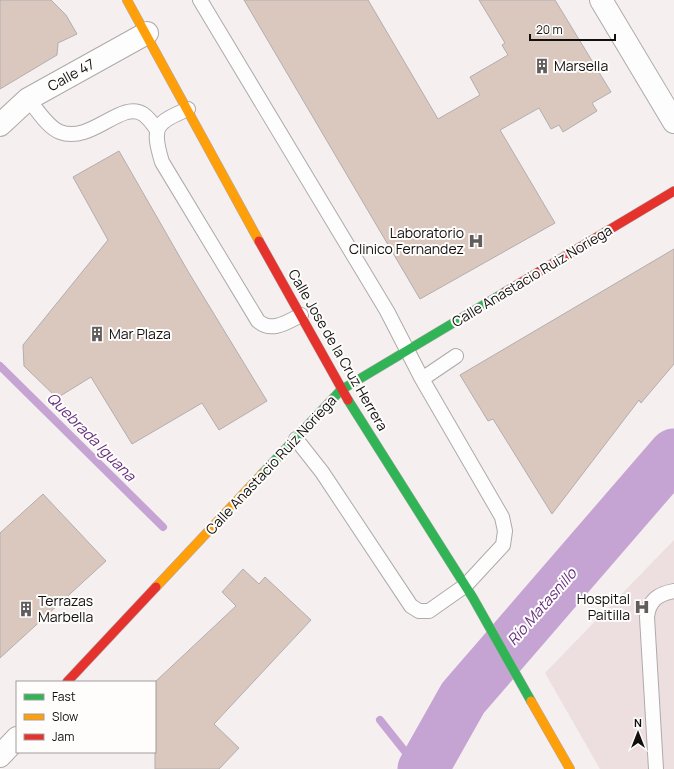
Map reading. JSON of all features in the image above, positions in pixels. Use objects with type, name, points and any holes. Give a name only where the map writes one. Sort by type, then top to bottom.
[{"type":"street","name":"Calle Jose de la Cruz Herrera","points":[[127,0],[147,33],[342,390],[474,598],[570,769]]},
{"type":"street","points":[[601,0],[671,110]]},
{"type":"street","name":"Calle 47","points":[[0,125],[28,99],[147,33]]},
{"type":"street","name":"Calle Anastacio Ruiz Noriega","points":[[68,681],[342,390],[674,191]]},
{"type":"street","points":[[0,756],[16,739]]},
{"type":"lane","points":[[200,0],[388,311],[422,379],[502,517],[505,539],[503,545],[466,585],[429,611],[419,611],[411,606],[322,472],[296,439]]},
{"type":"lane","points":[[28,99],[52,126],[60,132],[80,133],[90,131],[119,114],[134,111],[142,113],[147,117],[157,130]]},
{"type":"lane","points":[[188,109],[168,118],[160,124],[157,130],[157,147],[162,162],[258,321],[262,325],[276,326],[301,315]]},
{"type":"lane","points":[[422,379],[456,356]]},
{"type":"lane","points":[[656,769],[648,608],[657,596],[674,591]]},
{"type":"shaded area","name":"Hospital Paitilla","points":[[674,540],[674,769],[600,769],[545,673]]},
{"type":"building","points":[[0,0],[51,0],[66,15],[77,34],[58,43],[57,55],[0,89]]},
{"type":"building","points":[[244,0],[368,0],[438,119],[480,95],[470,77],[508,55],[502,45],[505,43],[479,0],[555,0],[611,92],[592,103],[597,111],[563,132],[559,125],[551,129],[539,108],[500,130],[555,223],[420,299]]},
{"type":"building","points":[[119,151],[189,273],[267,401],[219,430],[202,403],[132,444],[91,377],[57,398],[24,366],[23,345],[108,240],[73,177]]},
{"type":"building","points":[[674,249],[674,364],[641,403],[639,400],[552,514],[493,419],[488,421],[460,375]]},
{"type":"building","name":"Terrazas Marbella","points":[[43,494],[106,561],[0,658],[0,533]]},
{"type":"building","points":[[243,569],[259,584],[265,577],[311,620],[214,724],[239,748],[219,769],[155,769],[156,681],[236,606],[222,592]]},
{"type":"waterway","name":"Quebrada Iguana","points":[[0,366],[163,527]]},
{"type":"waterway","name":"Río Matasnillo","points":[[423,769],[463,698],[674,454]]},
{"type":"waterway","name":"Quebrada Iguana","points":[[380,720],[419,769]]},
{"type":"traffic: fast","points":[[262,474],[341,390],[505,292]]},
{"type":"traffic: fast","points":[[348,400],[473,598],[531,701]]},
{"type":"traffic: slow","points":[[127,0],[259,241]]},
{"type":"traffic: slow","points":[[156,587],[262,474]]},
{"type":"traffic: slow","points":[[531,701],[570,769]]},
{"type":"traffic: jam","points":[[505,292],[674,191]]},
{"type":"traffic: jam","points":[[259,241],[348,400]]},
{"type":"traffic: jam","points":[[68,681],[156,587]]},
{"type":"place","name":"Marsella","points":[[542,66]]},
{"type":"place","name":"Laboratorio Clinico Fernandez","points":[[476,241]]},
{"type":"place","name":"Mar Plaza","points":[[97,334]]},
{"type":"place","name":"Hospital Paitilla","points":[[642,607]]},
{"type":"place","name":"Terrazas Marbella","points":[[26,609]]}]
